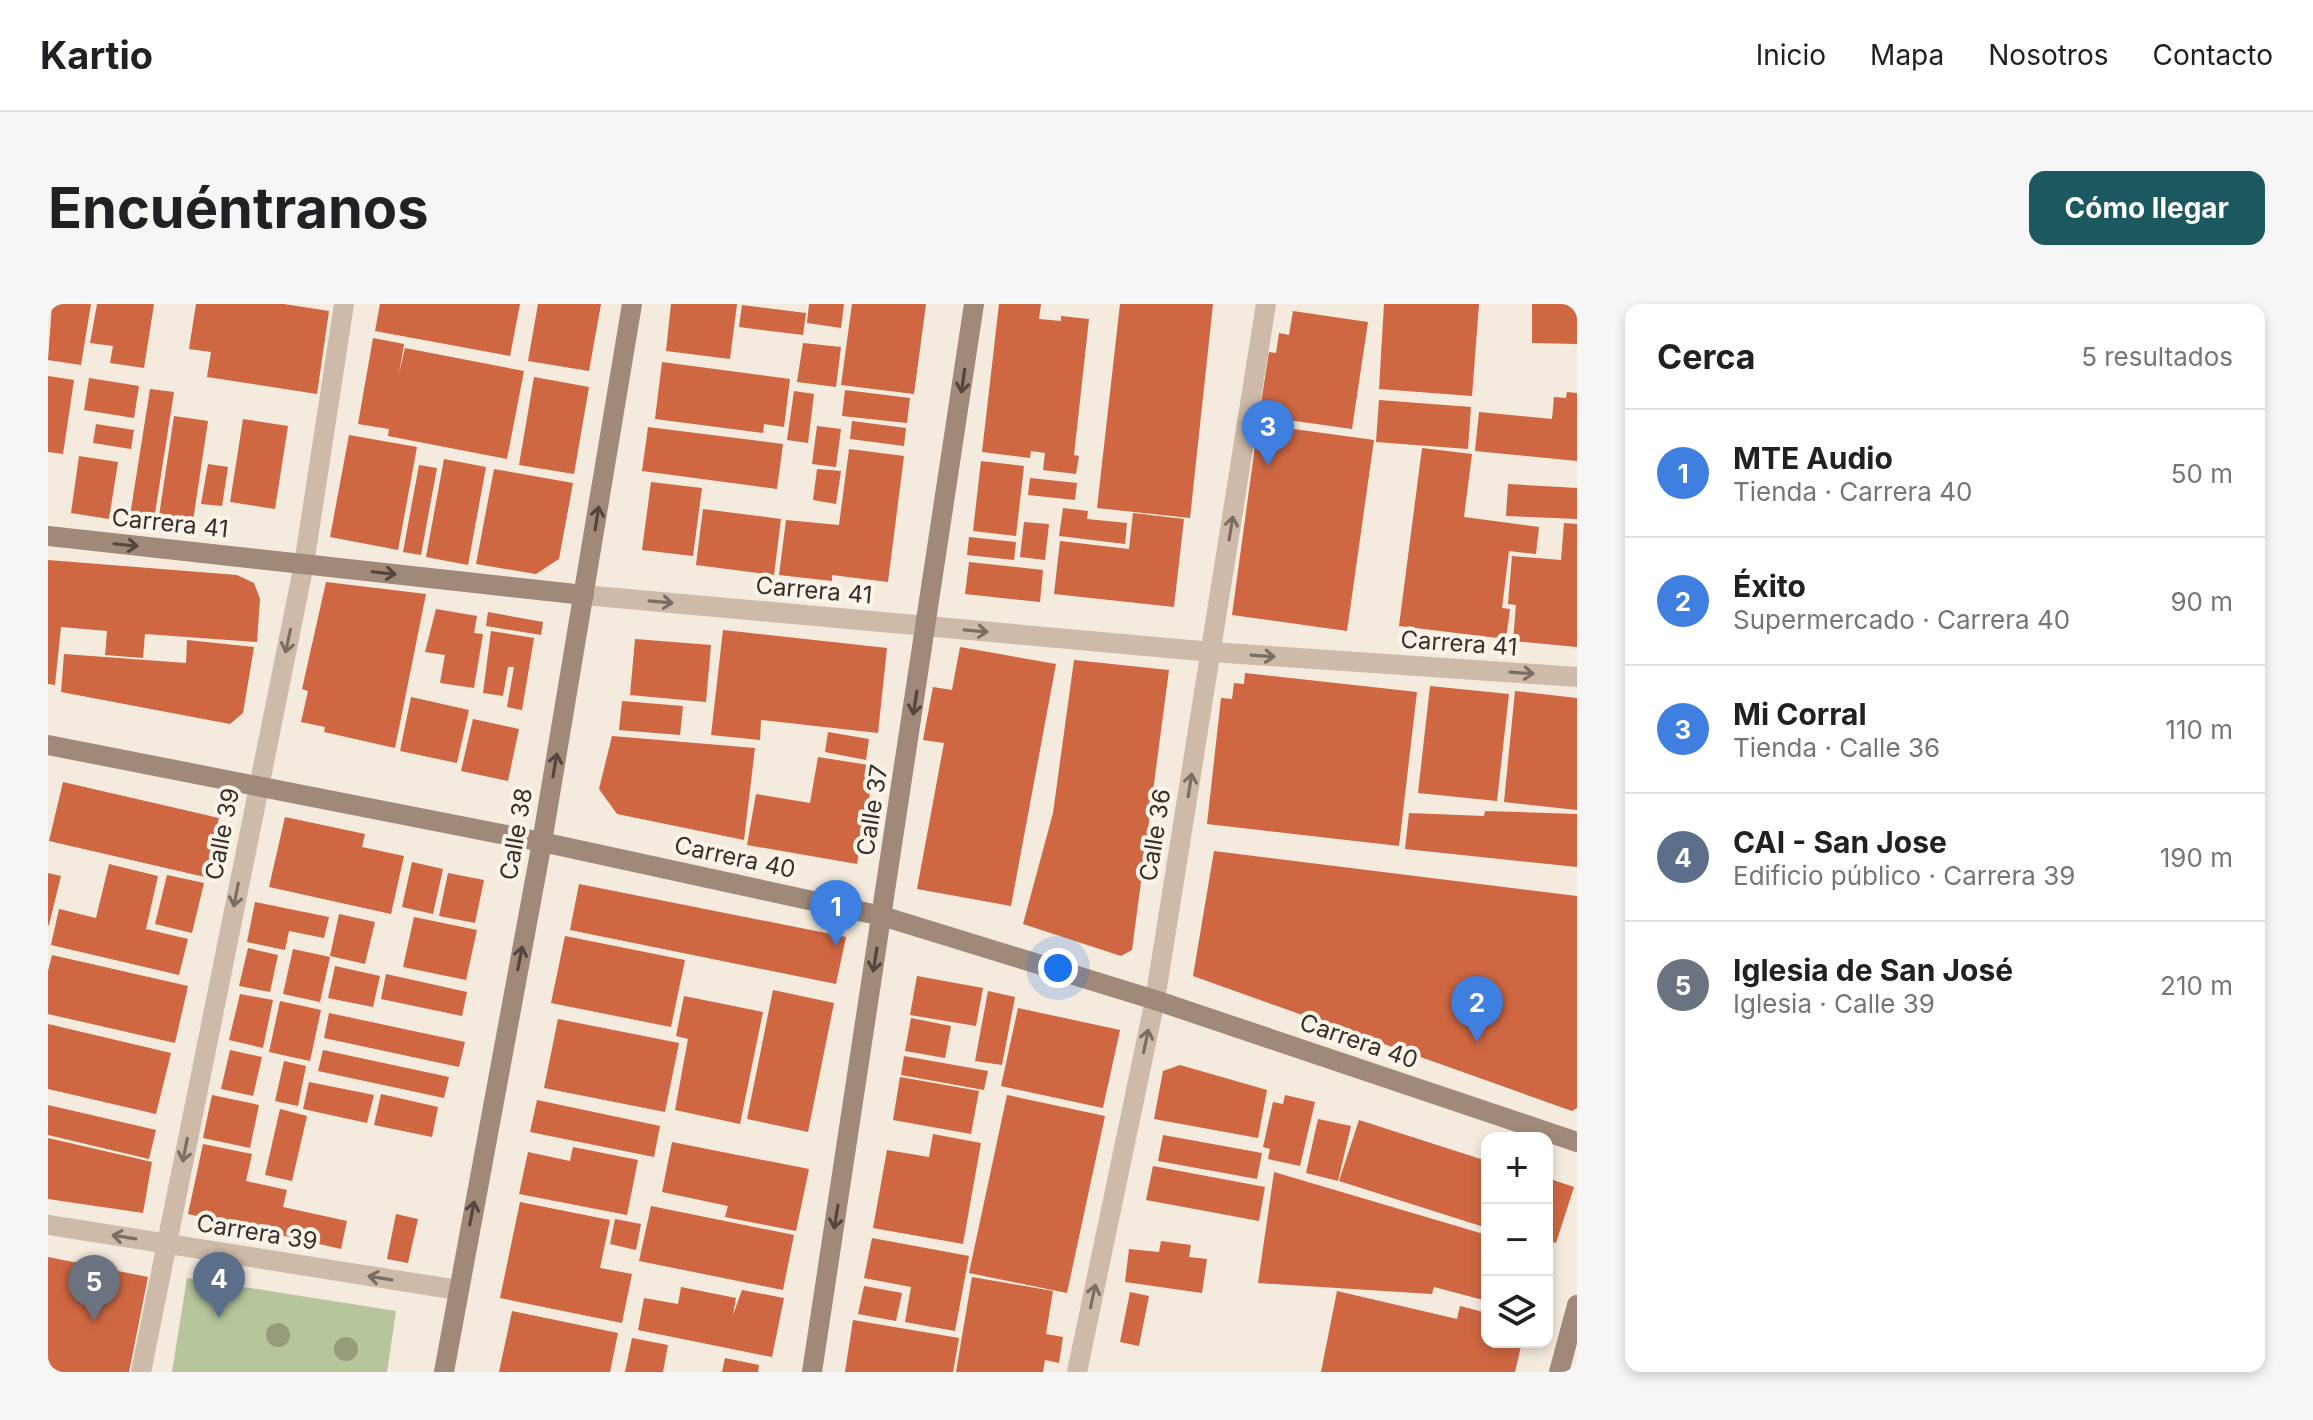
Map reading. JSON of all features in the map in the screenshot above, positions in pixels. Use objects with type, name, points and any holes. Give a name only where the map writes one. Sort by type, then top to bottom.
[{"type":"street","name":"Calle 39","points":[[141,1372],[304,564],[344,304]]},
{"type":"street","name":"Calle 38","points":[[444,1372],[542,842],[632,304]]},
{"type":"street","name":"Calle 37","points":[[812,1372],[974,304]]},
{"type":"street","name":"Calle 36","points":[[1077,1372],[1155,1000],[1266,304]]},
{"type":"street","name":"Carrera 41","points":[[48,536],[584,595],[1212,652],[1577,677]]},
{"type":"street","name":"Carrera 40","points":[[48,745],[542,842],[882,916],[1155,1000],[1577,1142]]},
{"type":"street","name":"Carrera 39","points":[[48,1225],[458,1290]]},
{"type":"street","points":[[1559,1372],[1577,1305]]},
{"type":"green space","points":[[187,1278],[396,1311],[387,1372],[172,1372]]},
{"type":"building","points":[[52,304],[91,304],[81,365],[48,360]]},
{"type":"building","points":[[97,304],[154,304],[144,368],[110,363],[113,346],[90,343]]},
{"type":"building","points":[[196,304],[284,304],[329,311],[317,394],[207,377],[211,352],[189,349]]},
{"type":"building","points":[[380,304],[520,304],[510,356],[375,331]]},
{"type":"building","points":[[538,304],[601,304],[589,371],[528,361]]},
{"type":"building","points":[[671,304],[737,304],[730,359],[666,351]]},
{"type":"building","points":[[809,304],[844,304],[841,328],[807,323]]},
{"type":"building","points":[[852,304],[926,304],[914,394],[841,385]]},
{"type":"building","points":[[999,304],[1041,304],[1039,319],[1061,321],[1061,316],[1089,319],[1074,455],[1079,456],[1076,474],[1043,470],[1045,453],[1031,451],[1030,458],[982,452]]},
{"type":"building","points":[[1120,304],[1213,304],[1190,518],[1097,508]]},
{"type":"building","points":[[1384,304],[1479,304],[1472,396],[1379,389]]},
{"type":"building","points":[[1532,304],[1577,304],[1577,344],[1532,343]]},
{"type":"building","points":[[742,305],[806,313],[803,335],[739,327]]},
{"type":"building","points":[[1293,311],[1368,322],[1352,429],[1259,416],[1269,352],[1276,353],[1279,333],[1289,335]]},
{"type":"building","points":[[373,338],[404,344],[399,374],[405,348],[524,371],[507,459],[388,436],[389,429],[358,424]]},
{"type":"building","points":[[803,343],[841,347],[836,387],[797,382]]},
{"type":"building","points":[[662,362],[790,379],[784,427],[764,424],[763,433],[655,419]]},
{"type":"building","points":[[48,376],[74,380],[63,454],[48,452]]},
{"type":"building","points":[[534,377],[589,387],[574,474],[519,465]]},
{"type":"building","points":[[89,378],[139,386],[134,418],[84,410]]},
{"type":"building","points":[[150,389],[174,392],[153,526],[129,522]]},
{"type":"building","points":[[845,390],[910,398],[907,423],[842,416]]},
{"type":"building","points":[[794,391],[814,394],[808,443],[787,440]]},
{"type":"building","points":[[1567,392],[1577,393],[1577,461],[1475,451],[1479,412],[1552,419],[1554,397],[1566,398]]},
{"type":"building","points":[[1379,400],[1471,407],[1468,449],[1376,442]]},
{"type":"building","points":[[174,416],[208,421],[193,521],[159,516]]},
{"type":"building","points":[[243,419],[288,426],[275,509],[230,502]]},
{"type":"building","points":[[852,421],[906,428],[904,446],[850,439]]},
{"type":"building","points":[[96,424],[134,430],[131,449],[93,443]]},
{"type":"building","points":[[1258,424],[1374,440],[1347,631],[1232,615]]},
{"type":"building","points":[[817,426],[841,429],[836,467],[812,464]]},
{"type":"building","points":[[648,427],[783,444],[777,489],[642,471]]},
{"type":"building","points":[[349,435],[417,447],[398,550],[330,537]]},
{"type":"building","points":[[1422,448],[1472,454],[1464,517],[1539,527],[1536,554],[1509,551],[1502,608],[1510,609],[1506,639],[1399,626]]},
{"type":"building","points":[[849,449],[904,456],[888,582],[832,575],[832,581],[779,575],[786,520],[839,525]]},
{"type":"building","points":[[79,456],[118,462],[109,519],[71,513]]},
{"type":"building","points":[[444,459],[486,467],[468,565],[426,557]]},
{"type":"building","points":[[981,461],[1024,466],[1016,536],[973,531]]},
{"type":"building","points":[[208,464],[228,467],[222,506],[201,504]]},
{"type":"building","points":[[419,465],[437,468],[421,555],[403,552]]},
{"type":"building","points":[[494,469],[573,483],[559,559],[536,574],[476,564]]},
{"type":"building","points":[[817,469],[841,471],[836,504],[813,500]]},
{"type":"building","points":[[1030,478],[1077,483],[1075,500],[1028,495]]},
{"type":"building","points":[[651,482],[702,488],[693,556],[642,550]]},
{"type":"building","points":[[1508,484],[1577,488],[1577,519],[1506,516]]},
{"type":"building","points":[[1063,508],[1088,511],[1087,519],[1127,523],[1125,544],[1059,536]]},
{"type":"building","points":[[703,509],[781,519],[774,575],[696,565]]},
{"type":"building","points":[[1133,513],[1184,519],[1174,607],[1054,594],[1060,541],[1129,549]]},
{"type":"building","points":[[1024,522],[1049,524],[1045,560],[1020,557]]},
{"type":"building","points":[[1564,523],[1577,524],[1577,647],[1513,641],[1516,605],[1508,604],[1512,556],[1561,560]]},
{"type":"building","points":[[969,537],[1016,542],[1014,560],[967,555]]},
{"type":"building","points":[[48,560],[237,575],[254,583],[260,599],[257,642],[145,634],[143,658],[105,655],[107,631],[61,627],[55,685],[48,684]]},
{"type":"building","points":[[969,562],[1043,570],[1040,602],[965,594]]},
{"type":"building","points":[[326,582],[426,594],[395,748],[324,732],[325,727],[301,722],[308,691],[302,689]]},
{"type":"building","points":[[436,609],[477,616],[474,633],[483,634],[474,688],[440,683],[445,655],[425,652]]},
{"type":"building","points":[[488,612],[543,622],[541,635],[486,626]]},
{"type":"building","points":[[723,630],[887,648],[878,733],[761,720],[760,740],[711,735]]},
{"type":"building","points":[[491,631],[534,638],[522,710],[507,707],[514,667],[508,667],[503,696],[483,693]]},
{"type":"building","points":[[635,639],[711,645],[706,702],[630,695]]},
{"type":"building","points":[[187,640],[254,647],[243,713],[230,724],[61,692],[64,654],[186,663]]},
{"type":"building","points":[[960,647],[1056,664],[1011,906],[917,889],[944,743],[923,740],[933,687],[952,690]]},
{"type":"building","points":[[1074,660],[1169,670],[1132,950],[1121,956],[1023,924],[1053,813]]},
{"type":"building","points":[[1245,673],[1417,692],[1399,846],[1207,824],[1221,698],[1232,699],[1234,683],[1244,684]]},
{"type":"building","points":[[1430,686],[1509,694],[1497,801],[1418,793]]},
{"type":"building","points":[[1515,691],[1577,698],[1577,810],[1504,802]]},
{"type":"building","points":[[411,697],[469,710],[457,763],[400,751]]},
{"type":"building","points":[[622,701],[683,706],[680,735],[619,730]]},
{"type":"building","points":[[473,719],[519,729],[508,781],[461,771]]},
{"type":"building","points":[[828,732],[869,739],[866,760],[825,752]]},
{"type":"building","points":[[612,736],[755,748],[744,840],[617,814],[599,789]]},
{"type":"building","points":[[818,757],[875,766],[857,864],[747,845],[756,794],[810,803]]},
{"type":"building","points":[[63,782],[219,818],[205,877],[49,841]]},
{"type":"building","points":[[1485,811],[1577,814],[1577,867],[1405,849],[1409,813],[1484,816]]},
{"type":"building","points":[[285,817],[365,834],[362,847],[404,856],[391,914],[269,887]]},
{"type":"building","points":[[1214,851],[1577,896],[1577,1108],[1572,1111],[1193,976]]},
{"type":"building","points":[[412,862],[443,869],[433,914],[402,907]]},
{"type":"building","points":[[109,864],[158,876],[146,929],[188,939],[179,975],[51,945],[59,909],[96,918]]},
{"type":"building","points":[[48,873],[61,876],[49,925],[48,925]]},
{"type":"building","points":[[448,873],[484,880],[475,923],[439,916]]},
{"type":"building","points":[[167,875],[204,883],[192,933],[155,924]]},
{"type":"building","points":[[579,884],[846,937],[836,984],[570,930]]},
{"type":"building","points":[[255,902],[329,917],[324,938],[289,931],[285,950],[247,942]]},
{"type":"building","points":[[339,914],[375,922],[365,964],[330,956]]},
{"type":"building","points":[[414,917],[477,930],[466,980],[403,967]]},
{"type":"building","points":[[565,936],[685,960],[671,1027],[551,1003]]},
{"type":"building","points":[[248,948],[278,955],[270,992],[239,986]]},
{"type":"building","points":[[293,949],[330,957],[320,1002],[283,994]]},
{"type":"building","points":[[52,955],[188,986],[175,1043],[48,1014],[48,971]]},
{"type":"building","points":[[335,966],[380,976],[373,1007],[328,998]]},
{"type":"building","points":[[386,974],[467,992],[462,1016],[381,999]]},
{"type":"building","points":[[917,976],[983,988],[976,1026],[910,1015]]},
{"type":"building","points":[[773,990],[834,1003],[808,1132],[747,1119]]},
{"type":"building","points":[[988,991],[1015,997],[1002,1065],[975,1061]]},
{"type":"building","points":[[240,994],[273,1000],[263,1048],[229,1040]]},
{"type":"building","points":[[684,996],[763,1012],[740,1124],[675,1110],[688,1039],[676,1036]]},
{"type":"building","points":[[280,1001],[321,1010],[310,1061],[269,1052]]},
{"type":"building","points":[[1018,1008],[1120,1030],[1103,1108],[1001,1086]]},
{"type":"building","points":[[329,1013],[465,1042],[459,1067],[324,1038]]},
{"type":"building","points":[[911,1018],[951,1026],[945,1058],[905,1051]]},
{"type":"building","points":[[558,1019],[679,1043],[665,1112],[544,1088]]},
{"type":"building","points":[[48,1024],[171,1053],[156,1114],[48,1089]]},
{"type":"building","points":[[230,1050],[262,1057],[253,1096],[221,1089]]},
{"type":"building","points":[[323,1050],[449,1077],[444,1098],[318,1071]]},
{"type":"building","points":[[904,1056],[988,1071],[984,1090],[901,1075]]},
{"type":"building","points":[[284,1061],[306,1066],[298,1106],[275,1101]]},
{"type":"building","points":[[1180,1065],[1267,1090],[1258,1138],[1154,1119],[1163,1071]]},
{"type":"building","points":[[900,1077],[979,1091],[971,1134],[893,1120]]},
{"type":"building","points":[[309,1082],[374,1095],[367,1123],[303,1109]]},
{"type":"building","points":[[381,1094],[438,1107],[432,1137],[374,1125]]},
{"type":"building","points":[[212,1095],[259,1105],[250,1148],[203,1138]]},
{"type":"building","points":[[1007,1095],[1105,1116],[1067,1293],[969,1273]]},
{"type":"building","points":[[1285,1095],[1315,1102],[1300,1166],[1268,1159],[1270,1149],[1263,1147],[1273,1102],[1283,1104]]},
{"type":"building","points":[[537,1100],[660,1126],[654,1157],[530,1132]]},
{"type":"building","points":[[48,1105],[156,1130],[149,1159],[48,1135]]},
{"type":"building","points":[[280,1109],[307,1116],[292,1181],[265,1175]]},
{"type":"building","points":[[1318,1119],[1351,1126],[1338,1181],[1306,1173]]},
{"type":"building","points":[[1359,1120],[1481,1159],[1481,1226],[1339,1181]]},
{"type":"building","points":[[933,1134],[981,1143],[963,1244],[873,1228],[887,1150],[929,1157]]},
{"type":"building","points":[[1163,1135],[1262,1153],[1257,1179],[1158,1161]]},
{"type":"building","points":[[48,1138],[152,1162],[143,1213],[48,1199]]},
{"type":"building","points":[[672,1142],[809,1169],[796,1231],[725,1217],[728,1206],[662,1192]]},
{"type":"building","points":[[203,1144],[252,1154],[246,1181],[287,1190],[283,1207],[347,1221],[341,1249],[188,1214]]},
{"type":"building","points":[[573,1147],[638,1160],[627,1215],[519,1194],[528,1152],[570,1161]]},
{"type":"building","points":[[1153,1166],[1265,1187],[1259,1221],[1146,1200]]},
{"type":"building","points":[[1274,1172],[1481,1233],[1481,1299],[1434,1287],[1432,1294],[1258,1283]]},
{"type":"building","points":[[1553,1180],[1574,1187],[1556,1243],[1553,1242]]},
{"type":"building","points":[[520,1202],[610,1220],[600,1268],[632,1274],[622,1323],[500,1298]]},
{"type":"building","points":[[651,1206],[794,1235],[783,1290],[639,1261]]},
{"type":"building","points":[[396,1214],[418,1219],[408,1263],[387,1259]]},
{"type":"building","points":[[615,1219],[641,1224],[636,1250],[610,1244]]},
{"type":"building","points":[[872,1238],[969,1256],[955,1331],[905,1322],[911,1287],[864,1278]]},
{"type":"building","points":[[1161,1241],[1191,1245],[1189,1257],[1207,1259],[1202,1293],[1125,1282],[1129,1249],[1159,1252]]},
{"type":"building","points":[[48,1257],[148,1277],[129,1372],[48,1372]]},
{"type":"building","points":[[972,1277],[1053,1291],[1046,1334],[1063,1337],[1059,1363],[1045,1360],[1043,1372],[956,1372]]},
{"type":"building","points":[[864,1286],[902,1293],[896,1321],[858,1314]]},
{"type":"building","points":[[681,1287],[736,1298],[733,1315],[742,1290],[784,1298],[772,1357],[638,1330],[644,1298],[678,1304]]},
{"type":"building","points":[[1337,1291],[1457,1319],[1460,1306],[1481,1311],[1481,1348],[1521,1348],[1515,1372],[1321,1372]]},
{"type":"building","points":[[1130,1292],[1149,1296],[1139,1346],[1120,1342]]},
{"type":"building","points":[[512,1311],[618,1333],[610,1372],[499,1372]]},
{"type":"building","points":[[853,1320],[959,1338],[953,1372],[845,1372]]},
{"type":"building","points":[[632,1338],[668,1345],[663,1372],[625,1372]]},
{"type":"building","points":[[725,1358],[759,1365],[758,1372],[722,1372]]},
{"type":"place","name":"Mi Corral","points":[[1268,466]]},
{"type":"place","name":"MTE Audio","points":[[836,946]]},
{"type":"place","name":"Éxito","points":[[1477,1042]]},
{"type":"place","name":"CAI - San Jose","points":[[219,1318]]},
{"type":"place","name":"Iglesia de San José","points":[[94,1321]]}]
